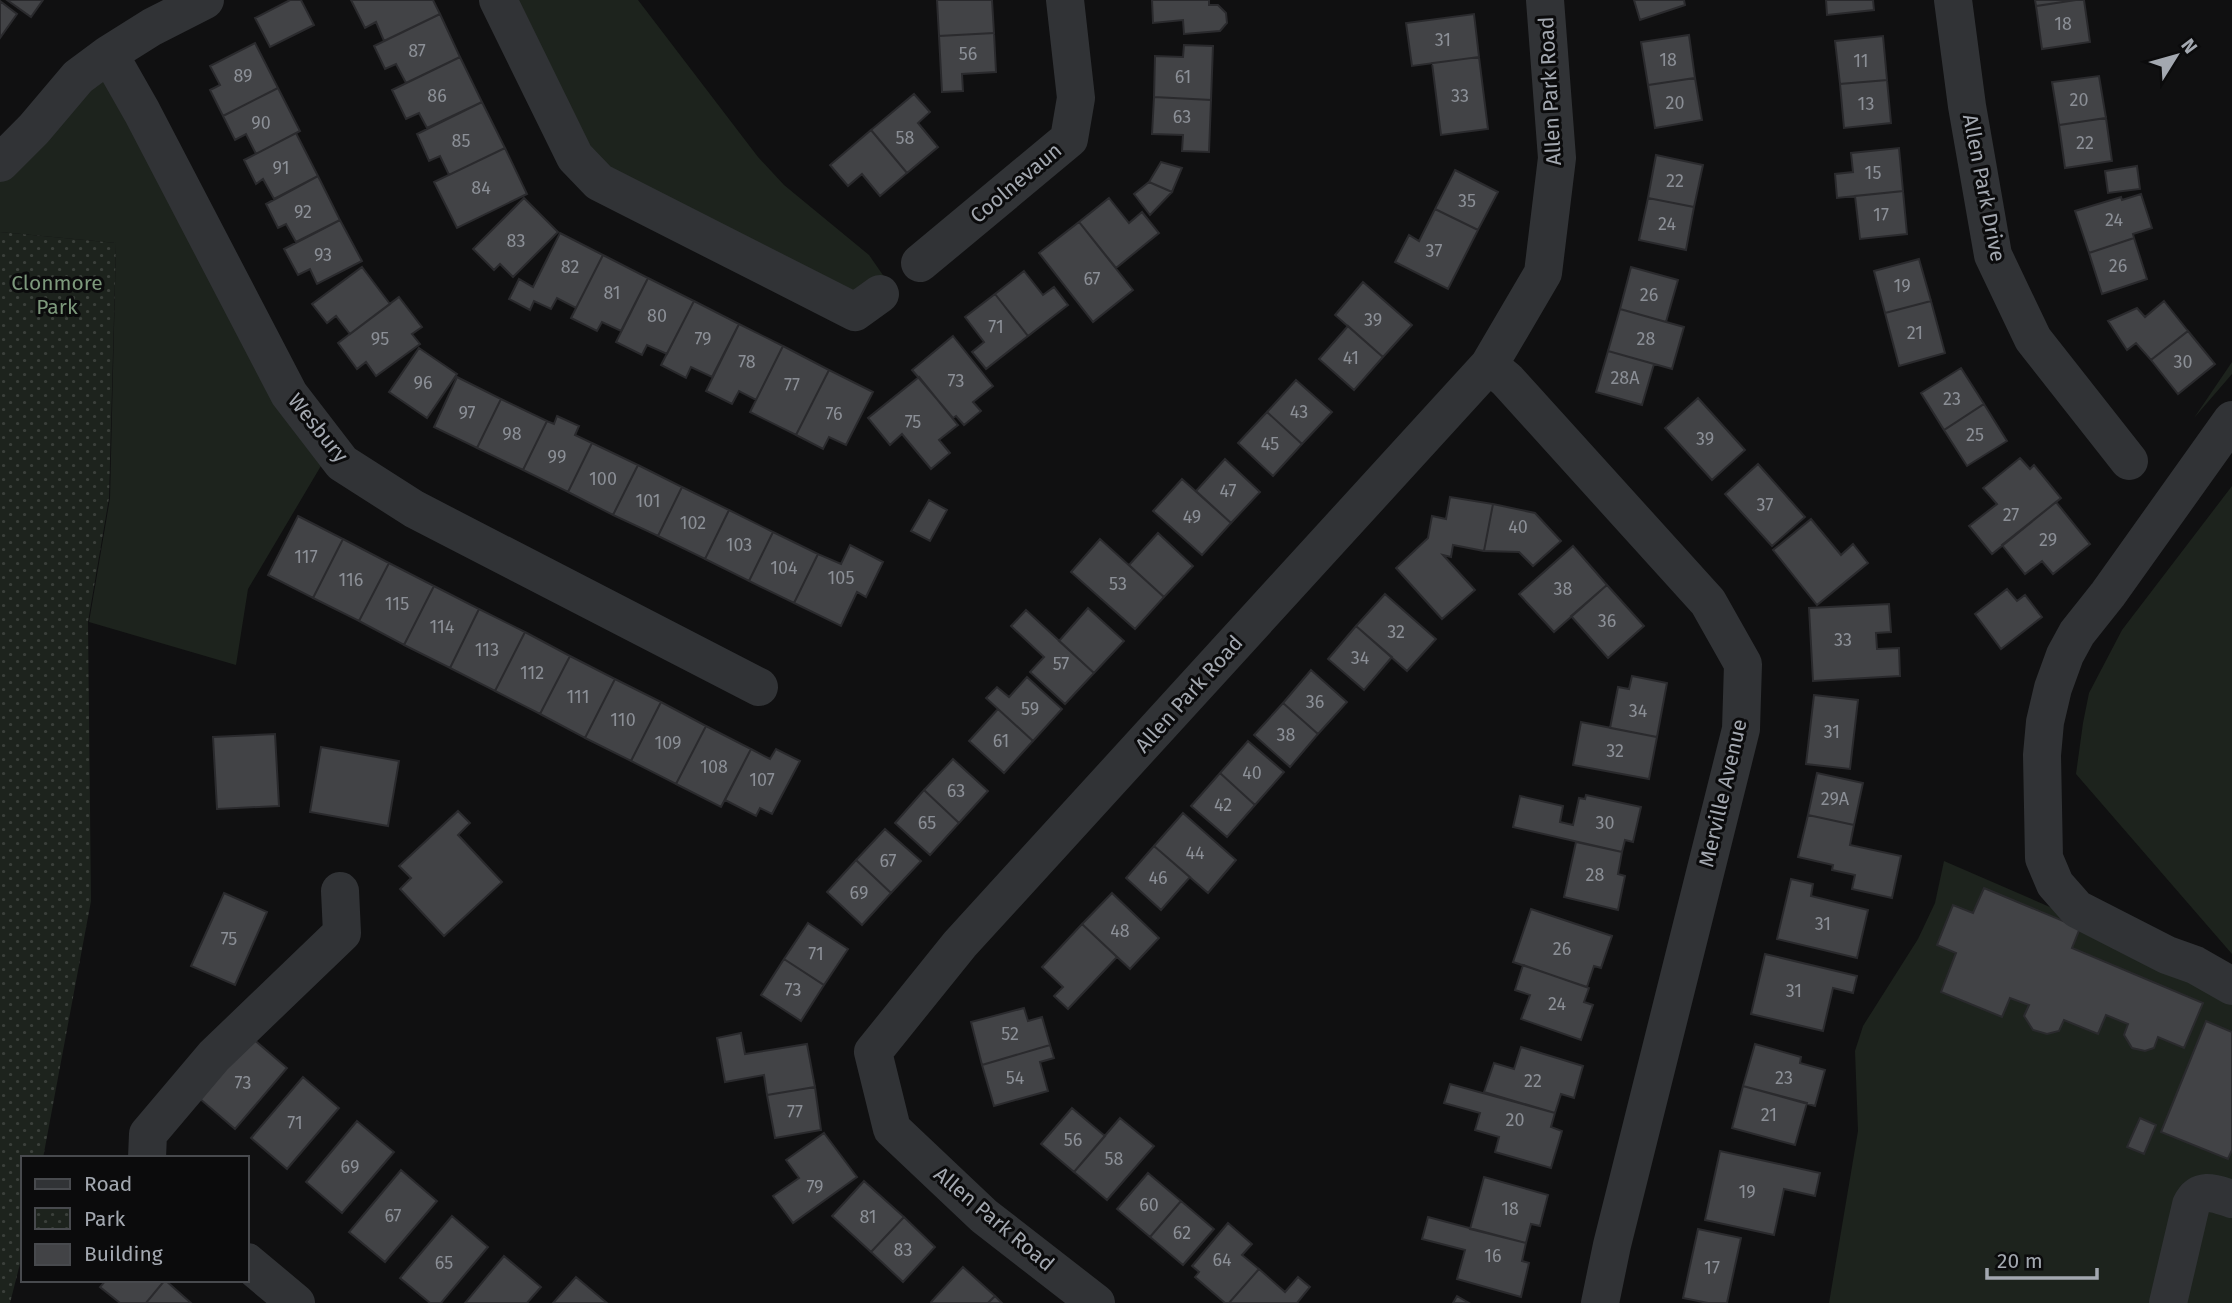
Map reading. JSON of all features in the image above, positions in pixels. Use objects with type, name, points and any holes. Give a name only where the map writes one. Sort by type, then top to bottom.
[{"type":"street","points":[[0,163],[34,129],[78,77],[108,54],[152,27],[205,0]]},
{"type":"street","points":[[498,0],[575,157],[599,182],[855,312],[880,294]]},
{"type":"street","name":"Coolnevaun","points":[[920,263],[1069,139],[1076,98],[1065,0]]},
{"type":"street","name":"Allen Park Road","points":[[1096,1303],[984,1216],[892,1129],[873,1052],[960,944],[1489,365],[1543,273],[1557,158],[1545,0]]},
{"type":"street","name":"Allen Park Drive","points":[[1953,0],[1967,106],[1993,255],[2033,339],[2129,461]]},
{"type":"street","name":"Wesbury","points":[[108,54],[142,111],[289,394],[342,463],[414,509],[759,687]]},
{"type":"street","name":"Merville Avenue","points":[[1489,365],[1507,380],[1708,602],[1743,664],[1741,729],[1612,1245],[1600,1303]]},
{"type":"street","points":[[2232,420],[2077,634],[2065,655],[2045,722],[2042,755],[2044,858],[2055,884],[2077,909],[2167,955],[2195,965],[2232,986]]},
{"type":"street","points":[[147,1156],[148,1134],[214,1056],[342,933],[340,891]]},
{"type":"street","points":[[2168,1303],[2194,1199],[2209,1192],[2232,1199]]},
{"type":"street","points":[[248,1263],[296,1303]]},
{"type":"green space","points":[[499,0],[638,0],[758,157],[784,185],[869,255],[885,278],[855,312],[600,182]]},
{"type":"green space","points":[[108,54],[331,449],[248,589],[236,665],[89,622],[110,498],[116,243],[0,232],[0,164]]},
{"type":"green space","name":"Clonmore Park","points":[[0,232],[116,243],[109,498],[88,622],[91,901],[43,1156],[21,1156],[21,1260],[10,1303],[0,1303]]},
{"type":"green space","points":[[2232,362],[2232,374],[2194,418]]},
{"type":"green space","points":[[2232,486],[2232,954],[2076,774],[2089,693],[2122,630]]},
{"type":"green space","points":[[1944,861],[2066,914],[2232,1005],[2232,1303],[1829,1303],[1858,1131],[1855,1051],[1863,1026],[1918,939],[1935,903]]},
{"type":"building","points":[[7,0],[43,0],[31,17]]},
{"type":"building","points":[[290,0],[301,0],[314,25],[270,47],[255,18]]},
{"type":"building","points":[[351,0],[433,0],[440,14],[384,41],[376,22],[365,28]]},
{"type":"building","points":[[937,0],[992,0],[994,33],[939,36]]},
{"type":"building","points":[[1152,0],[1209,0],[1209,5],[1218,5],[1226,13],[1227,23],[1220,31],[1184,34],[1183,20],[1153,23]]},
{"type":"building","points":[[1634,0],[1684,0],[1685,5],[1640,20]]},
{"type":"building","points":[[1826,0],[1873,0],[1874,10],[1827,15]]},
{"type":"building","points":[[2035,0],[2076,0],[2036,6]]},
{"type":"building","points":[[2084,0],[2090,42],[2042,49],[2036,6]]},
{"type":"building","points":[[0,1],[17,14],[0,38]]},
{"type":"building","points":[[440,14],[460,57],[406,83],[396,64],[385,69],[374,46]]},
{"type":"building","points":[[1474,14],[1479,57],[1412,66],[1406,23]]},
{"type":"building","points":[[994,33],[996,72],[962,74],[963,91],[942,92],[939,36]]},
{"type":"building","points":[[1689,35],[1695,78],[1648,85],[1641,42]]},
{"type":"building","points":[[1883,36],[1887,80],[1840,84],[1835,41]]},
{"type":"building","points":[[255,43],[278,88],[223,116],[210,90],[220,85],[210,66]]},
{"type":"building","points":[[1184,45],[1213,46],[1211,100],[1154,97],[1155,56],[1183,57]]},
{"type":"building","points":[[460,57],[482,102],[427,128],[419,113],[406,119],[392,90]]},
{"type":"building","points":[[1479,57],[1488,129],[1441,135],[1432,63]]},
{"type":"building","points":[[2099,76],[2106,118],[2059,125],[2052,82]]},
{"type":"building","points":[[1695,78],[1702,120],[1655,128],[1648,85]]},
{"type":"building","points":[[1887,80],[1891,123],[1844,128],[1840,84]]},
{"type":"building","points":[[278,88],[300,131],[256,154],[246,134],[235,140],[223,116]]},
{"type":"building","points":[[914,94],[930,112],[918,123],[938,147],[907,173],[871,130]]},
{"type":"building","points":[[1154,97],[1211,100],[1209,152],[1182,151],[1183,135],[1152,134]]},
{"type":"building","points":[[482,102],[505,148],[449,175],[440,156],[429,161],[417,134]]},
{"type":"building","points":[[2106,118],[2112,161],[2065,168],[2059,125]]},
{"type":"building","points":[[871,130],[907,173],[880,196],[862,174],[848,186],[830,165]]},
{"type":"building","points":[[296,133],[318,176],[274,199],[263,179],[256,184],[244,160]]},
{"type":"building","points":[[505,148],[527,194],[457,228],[434,182]]},
{"type":"building","points":[[1899,148],[1903,191],[1837,198],[1835,174],[1853,172],[1851,153]]},
{"type":"building","points":[[1656,155],[1703,165],[1694,207],[1648,198]]},
{"type":"building","points":[[1161,162],[1182,168],[1172,192],[1149,182]]},
{"type":"building","points":[[2137,166],[2140,189],[2108,193],[2105,171]]},
{"type":"building","points":[[1455,170],[1498,192],[1478,230],[1435,209]]},
{"type":"building","points":[[318,176],[340,220],[296,242],[286,224],[278,228],[266,204]]},
{"type":"building","points":[[1149,182],[1172,192],[1150,215],[1134,194]]},
{"type":"building","points":[[1903,191],[1907,234],[1860,239],[1855,196]]},
{"type":"building","points":[[2141,194],[2152,228],[2133,234],[2134,238],[2089,253],[2075,211]]},
{"type":"building","points":[[524,198],[558,232],[513,277],[500,264],[494,270],[473,249]]},
{"type":"building","points":[[1109,198],[1129,223],[1142,212],[1159,233],[1116,268],[1079,222]]},
{"type":"building","points":[[1648,198],[1694,207],[1686,250],[1639,240]]},
{"type":"building","points":[[1435,209],[1478,230],[1448,289],[1395,262],[1409,235],[1419,241]]},
{"type":"building","points":[[340,220],[362,261],[317,284],[310,269],[298,275],[284,249]]},
{"type":"building","points":[[1079,222],[1133,290],[1093,322],[1039,253]]},
{"type":"building","points":[[560,233],[603,255],[576,308],[557,298],[551,309],[534,301],[530,310],[509,299],[519,279],[533,287]]},
{"type":"building","points":[[2134,238],[2147,279],[2102,294],[2089,253]]},
{"type":"building","points":[[603,255],[648,278],[621,331],[602,322],[597,331],[571,318]]},
{"type":"building","points":[[1919,259],[1931,301],[1885,313],[1874,271]]},
{"type":"building","points":[[362,267],[390,304],[350,334],[336,316],[327,323],[312,304]]},
{"type":"building","points":[[1631,267],[1678,280],[1666,322],[1620,309]]},
{"type":"building","points":[[1024,271],[1043,295],[1054,287],[1068,305],[1028,336],[995,294]]},
{"type":"building","points":[[648,278],[694,301],[667,354],[647,345],[642,355],[616,342]]},
{"type":"building","points":[[1363,282],[1412,325],[1383,357],[1335,315]]},
{"type":"building","points":[[995,294],[1028,336],[986,369],[972,352],[984,342],[965,317]]},
{"type":"building","points":[[399,297],[422,327],[412,334],[420,344],[376,376],[366,362],[357,369],[338,343]]},
{"type":"building","points":[[694,301],[739,324],[712,377],[691,367],[686,378],[661,365]]},
{"type":"building","points":[[1931,301],[1945,353],[1899,366],[1885,313]]},
{"type":"building","points":[[2164,301],[2188,331],[2151,360],[2136,343],[2127,350],[2108,321],[2137,308],[2145,317]]},
{"type":"building","points":[[1620,309],[1684,327],[1672,369],[1608,351]]},
{"type":"building","points":[[739,324],[783,346],[756,400],[739,391],[732,404],[706,391]]},
{"type":"building","points":[[1348,326],[1383,357],[1354,390],[1319,359]]},
{"type":"building","points":[[2188,331],[2215,364],[2178,394],[2151,360]]},
{"type":"building","points":[[953,336],[993,386],[973,402],[981,411],[964,425],[956,416],[953,418],[912,370]]},
{"type":"building","points":[[783,346],[829,370],[796,435],[750,412]]},
{"type":"building","points":[[419,348],[457,374],[427,418],[389,392]]},
{"type":"building","points":[[1608,351],[1654,364],[1642,405],[1596,392]]},
{"type":"building","points":[[1961,368],[1984,404],[1944,430],[1921,393]]},
{"type":"building","points":[[829,370],[873,392],[846,445],[829,437],[823,449],[796,435]]},
{"type":"building","points":[[457,377],[501,399],[477,448],[434,427]]},
{"type":"building","points":[[919,377],[958,425],[939,440],[950,453],[931,469],[902,434],[890,445],[868,418]]},
{"type":"building","points":[[1296,380],[1332,412],[1302,444],[1267,412]]},
{"type":"building","points":[[1698,398],[1745,450],[1712,480],[1665,428]]},
{"type":"building","points":[[501,399],[547,421],[523,470],[477,448]]},
{"type":"building","points":[[1984,404],[2007,441],[1967,466],[1944,430]]},
{"type":"building","points":[[1267,412],[1302,444],[1273,476],[1238,443]]},
{"type":"building","points":[[557,416],[579,426],[575,435],[592,443],[568,492],[523,470],[547,421],[554,424]]},
{"type":"building","points":[[592,443],[638,465],[613,515],[568,492]]},
{"type":"building","points":[[2020,458],[2030,469],[2034,465],[2061,498],[1992,554],[1969,526],[1997,504],[1983,488]]},
{"type":"building","points":[[1225,459],[1260,492],[1231,523],[1196,491]]},
{"type":"building","points":[[1758,464],[1805,517],[1772,546],[1725,494]]},
{"type":"building","points":[[638,465],[682,487],[658,536],[613,515]]},
{"type":"building","points":[[1182,479],[1231,523],[1202,555],[1153,511]]},
{"type":"building","points":[[682,487],[729,510],[705,559],[658,536]]},
{"type":"building","points":[[1450,497],[1493,504],[1484,551],[1453,545],[1451,557],[1443,555],[1475,590],[1442,619],[1396,568],[1428,538],[1432,516],[1446,519]]},
{"type":"building","points":[[929,500],[947,510],[930,541],[911,531]]},
{"type":"building","points":[[2056,502],[2090,544],[2053,574],[2042,561],[2025,574],[2002,545]]},
{"type":"building","points":[[1493,504],[1535,513],[1561,541],[1533,566],[1519,552],[1484,551]]},
{"type":"building","points":[[729,510],[773,532],[749,581],[705,559]]},
{"type":"building","points":[[298,516],[343,539],[313,598],[268,575]]},
{"type":"building","points":[[1811,519],[1841,555],[1853,544],[1868,563],[1817,605],[1773,550]]},
{"type":"building","points":[[773,532],[818,554],[794,603],[749,581]]},
{"type":"building","points":[[1158,533],[1193,566],[1164,597],[1129,565]]},
{"type":"building","points":[[343,539],[389,563],[359,621],[313,598]]},
{"type":"building","points":[[1100,539],[1164,597],[1135,629],[1071,572]]},
{"type":"building","points":[[850,545],[883,562],[866,597],[857,592],[841,626],[794,603],[818,554],[841,564]]},
{"type":"building","points":[[1573,546],[1607,585],[1554,632],[1519,594]]},
{"type":"building","points":[[389,563],[434,586],[404,645],[359,621]]},
{"type":"building","points":[[1607,585],[1644,626],[1608,658],[1571,616]]},
{"type":"building","points":[[434,586],[479,609],[450,668],[404,645]]},
{"type":"building","points":[[2007,589],[2017,601],[2025,595],[2042,617],[2001,649],[1975,614]]},
{"type":"building","points":[[1385,594],[1436,639],[1407,671],[1356,626]]},
{"type":"building","points":[[1889,604],[1891,632],[1876,633],[1877,649],[1899,648],[1900,676],[1813,681],[1809,608]]},
{"type":"building","points":[[1088,608],[1124,641],[1094,673],[1059,641]]},
{"type":"building","points":[[479,609],[525,632],[495,691],[450,668]]},
{"type":"building","points":[[1026,610],[1094,673],[1065,704],[1030,672],[1044,657],[1011,626]]},
{"type":"building","points":[[1356,626],[1392,657],[1364,690],[1328,659]]},
{"type":"building","points":[[525,632],[570,656],[540,714],[495,691]]},
{"type":"building","points":[[570,656],[615,679],[585,738],[540,714]]},
{"type":"building","points":[[1311,670],[1347,702],[1318,734],[1283,703]]},
{"type":"building","points":[[1632,676],[1667,683],[1657,737],[1610,728],[1618,687],[1629,689]]},
{"type":"building","points":[[1027,677],[1062,709],[1033,741],[986,698],[997,687],[1009,697]]},
{"type":"building","points":[[615,679],[661,702],[631,761],[585,738]]},
{"type":"building","points":[[1814,695],[1858,700],[1850,769],[1806,764]]},
{"type":"building","points":[[661,702],[706,726],[676,784],[631,761]]},
{"type":"building","points":[[1283,703],[1318,734],[1290,767],[1254,735]]},
{"type":"building","points":[[998,709],[1033,741],[1004,773],[969,741]]},
{"type":"building","points":[[1581,722],[1657,737],[1649,779],[1573,765]]},
{"type":"building","points":[[706,726],[751,749],[721,807],[676,784]]},
{"type":"building","points":[[275,734],[279,806],[217,809],[213,737]]},
{"type":"building","points":[[1248,741],[1284,772],[1255,805],[1220,773]]},
{"type":"building","points":[[321,747],[399,761],[388,826],[310,812]]},
{"type":"building","points":[[751,749],[770,759],[776,749],[800,761],[772,814],[760,808],[756,816],[725,800]]},
{"type":"building","points":[[953,759],[988,791],[959,823],[924,790]]},
{"type":"building","points":[[1220,773],[1255,805],[1227,837],[1191,806]]},
{"type":"building","points":[[1817,773],[1863,783],[1854,825],[1808,815]]},
{"type":"building","points":[[924,790],[959,823],[930,855],[895,823]]},
{"type":"building","points":[[1586,795],[1641,807],[1633,842],[1625,840],[1622,852],[1513,827],[1520,796],[1563,806],[1560,822],[1573,825],[1579,798],[1585,799]]},
{"type":"building","points":[[458,811],[470,823],[458,835],[502,882],[444,936],[400,889],[411,878],[399,866]]},
{"type":"building","points":[[1183,813],[1236,860],[1208,893],[1154,846]]},
{"type":"building","points":[[1808,815],[1854,825],[1850,845],[1901,856],[1892,898],[1852,889],[1855,875],[1832,870],[1833,865],[1798,857]]},
{"type":"building","points":[[885,829],[921,861],[891,893],[856,860]]},
{"type":"building","points":[[1576,842],[1622,852],[1618,874],[1625,876],[1618,910],[1564,897]]},
{"type":"building","points":[[1154,846],[1190,877],[1161,910],[1126,878]]},
{"type":"building","points":[[856,860],[891,893],[862,925],[827,892]]},
{"type":"building","points":[[1791,879],[1813,884],[1811,896],[1868,910],[1857,958],[1777,939]]},
{"type":"building","points":[[1984,888],[2080,928],[2072,948],[2203,1003],[2184,1048],[2158,1037],[2154,1048],[2145,1051],[2132,1048],[2124,1035],[2128,1024],[2106,1015],[2098,1034],[2064,1020],[2059,1031],[2047,1034],[2033,1030],[2024,1016],[2029,1005],[2010,998],[2002,1017],[1941,992],[1956,953],[1937,945],[1953,905],[1973,913]]},
{"type":"building","points":[[224,893],[267,912],[235,985],[191,966]]},
{"type":"building","points":[[1112,893],[1159,938],[1130,969],[1082,924]]},
{"type":"building","points":[[1531,909],[1612,936],[1601,968],[1594,966],[1587,987],[1513,962]]},
{"type":"building","points":[[808,923],[848,949],[824,985],[784,959]]},
{"type":"building","points":[[1082,924],[1117,957],[1068,1009],[1054,996],[1063,987],[1042,967]]},
{"type":"building","points":[[1765,954],[1857,976],[1853,993],[1833,988],[1823,1031],[1751,1014]]},
{"type":"building","points":[[784,959],[824,985],[801,1021],[761,995]]},
{"type":"building","points":[[1523,965],[1589,988],[1584,1002],[1593,1005],[1581,1040],[1521,1019],[1530,995],[1515,990]]},
{"type":"building","points":[[1024,1008],[1028,1021],[1042,1017],[1050,1045],[982,1065],[971,1022]]},
{"type":"building","points":[[2206,1021],[2232,1032],[2232,1150],[2228,1159],[2161,1132]]},
{"type":"building","points":[[741,1033],[745,1054],[807,1044],[815,1087],[767,1095],[764,1075],[725,1082],[717,1038]]},
{"type":"building","points":[[251,1037],[287,1068],[235,1129],[199,1098]]},
{"type":"building","points":[[1755,1044],[1801,1057],[1800,1063],[1825,1070],[1815,1106],[1743,1086]]},
{"type":"building","points":[[1050,1045],[1054,1058],[1040,1062],[1048,1091],[994,1106],[982,1065]]},
{"type":"building","points":[[1521,1047],[1583,1066],[1574,1098],[1561,1094],[1555,1113],[1484,1092],[1494,1063],[1514,1069]]},
{"type":"building","points":[[303,1077],[339,1108],[287,1169],[251,1138]]},
{"type":"building","points":[[1450,1084],[1555,1113],[1551,1127],[1562,1131],[1551,1168],[1495,1152],[1499,1137],[1475,1130],[1480,1113],[1444,1103]]},
{"type":"building","points":[[1743,1086],[1807,1103],[1795,1145],[1732,1128]]},
{"type":"building","points":[[815,1087],[821,1130],[775,1138],[767,1095]]},
{"type":"building","points":[[1072,1108],[1105,1136],[1074,1172],[1041,1144]]},
{"type":"building","points":[[1120,1118],[1154,1146],[1107,1200],[1074,1172]]},
{"type":"building","points":[[2140,1118],[2156,1125],[2144,1154],[2127,1147]]},
{"type":"building","points":[[357,1121],[394,1152],[342,1213],[306,1182]]},
{"type":"building","points":[[824,1133],[857,1177],[793,1223],[773,1196],[799,1178],[786,1160]]},
{"type":"building","points":[[1720,1151],[1820,1173],[1815,1196],[1784,1189],[1774,1235],[1705,1220]]},
{"type":"building","points":[[401,1170],[437,1201],[385,1262],[349,1232]]},
{"type":"building","points":[[1148,1173],[1181,1201],[1150,1237],[1117,1209]]},
{"type":"building","points":[[1484,1177],[1548,1195],[1540,1226],[1531,1224],[1526,1243],[1470,1229]]},
{"type":"building","points":[[864,1181],[904,1217],[871,1252],[832,1216]]},
{"type":"building","points":[[1181,1201],[1214,1229],[1183,1265],[1150,1237]]},
{"type":"building","points":[[452,1216],[488,1247],[441,1303],[430,1303],[400,1278]]},
{"type":"building","points":[[904,1217],[935,1247],[903,1282],[871,1252]]},
{"type":"building","points":[[1428,1217],[1526,1243],[1522,1261],[1529,1263],[1521,1297],[1457,1279],[1465,1250],[1422,1239]]},
{"type":"building","points":[[1228,1223],[1252,1244],[1242,1255],[1259,1269],[1229,1303],[1225,1303],[1195,1277],[1199,1272],[1192,1266]]},
{"type":"building","points":[[1698,1229],[1741,1238],[1727,1303],[1708,1303],[1683,1298]]},
{"type":"building","points":[[504,1256],[541,1287],[527,1303],[465,1303]]},
{"type":"building","points":[[963,1267],[995,1296],[988,1303],[932,1303],[931,1302]]},
{"type":"building","points":[[1259,1269],[1285,1292],[1298,1277],[1310,1287],[1297,1303],[1229,1303]]},
{"type":"building","points":[[576,1277],[607,1303],[553,1303]]},
{"type":"building","points":[[104,1282],[163,1282],[146,1303],[120,1303],[100,1287]]},
{"type":"building","points":[[163,1282],[167,1282],[191,1303],[146,1303]]},
{"type":"building","points":[[995,1296],[1002,1303],[988,1303]]},
{"type":"building","points":[[1457,1296],[1469,1303],[1453,1303]]}]
